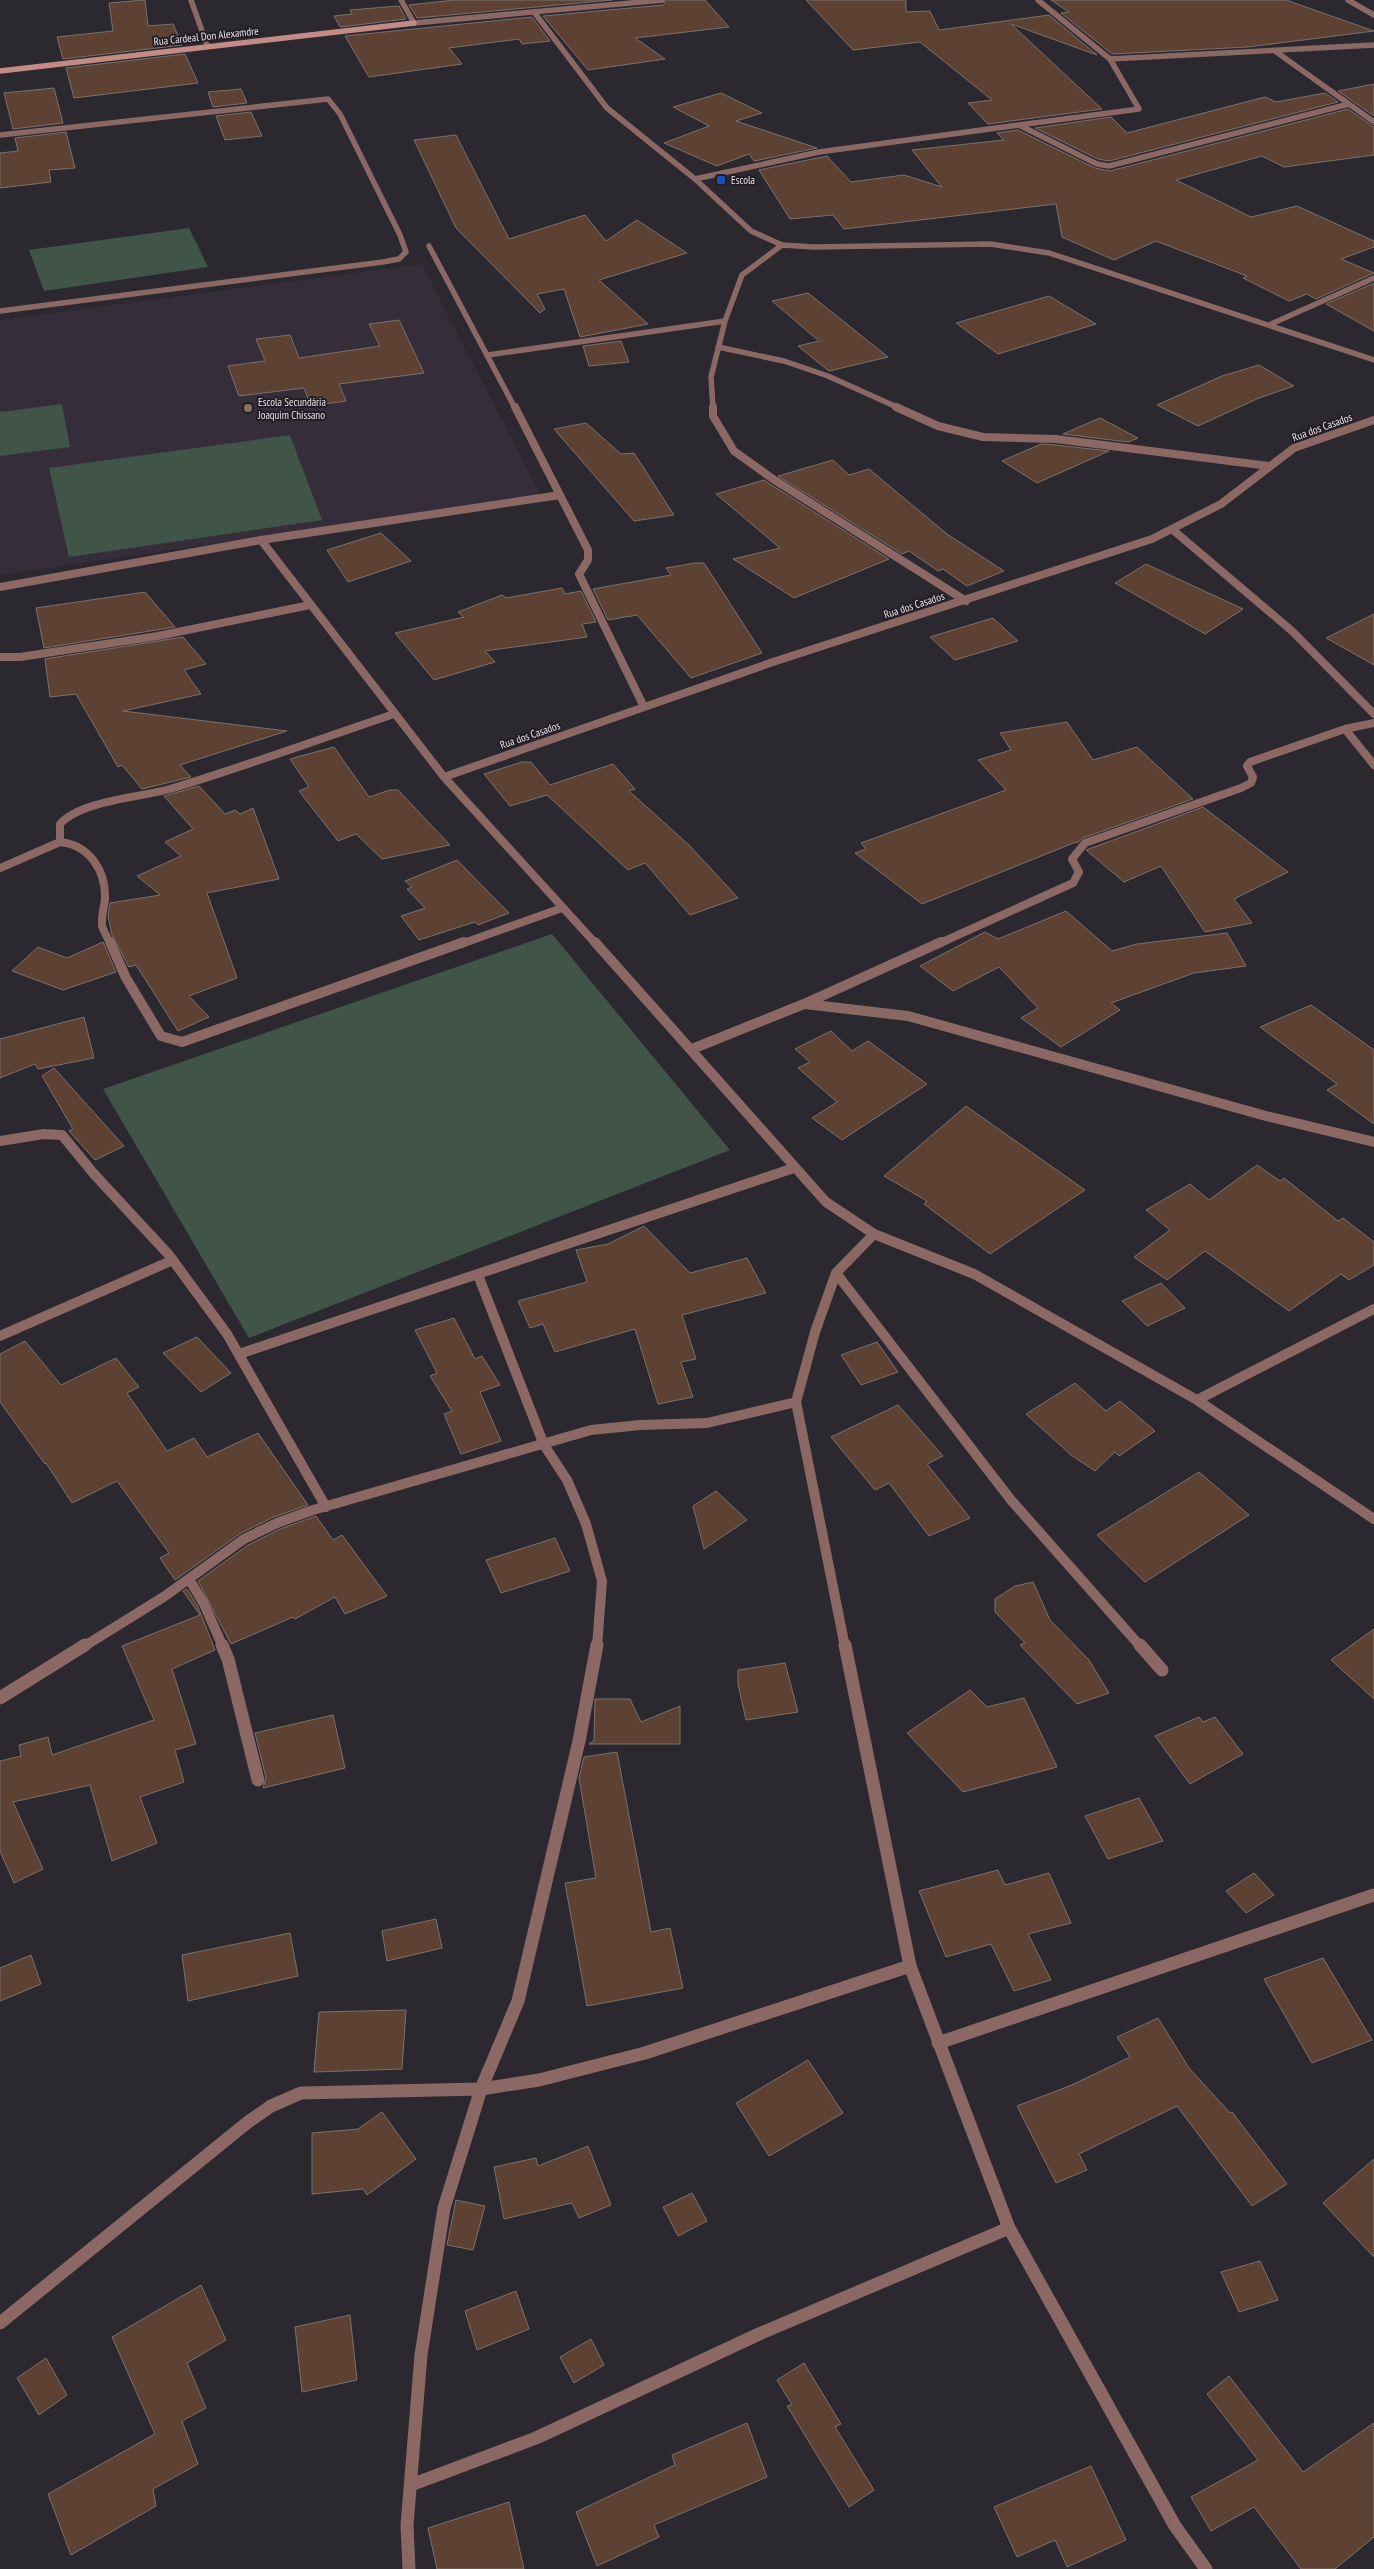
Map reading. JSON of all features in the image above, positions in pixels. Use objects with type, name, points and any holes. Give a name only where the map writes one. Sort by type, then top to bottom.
[{"type":"main road","name":"Rua Cardeal Don Alexamdre","points":[[0,71],[414,23]]},
{"type":"street","points":[[191,0],[207,46]]},
{"type":"street","points":[[401,0],[414,23],[609,3],[663,0]]},
{"type":"street","points":[[694,178],[819,152],[1136,111],[1139,108],[1138,105],[1110,59],[1038,0]]},
{"type":"street","points":[[1348,0],[1374,15]]},
{"type":"street","points":[[534,12],[607,108],[694,178],[752,231],[782,245],[814,247],[990,244],[1049,253],[1271,324],[1374,360]]},
{"type":"street","points":[[1110,59],[1374,45]]},
{"type":"street","points":[[1275,51],[1374,122]]},
{"type":"street","points":[[0,135],[328,99],[340,114],[400,235],[406,252],[399,259],[383,262],[0,311]]},
{"type":"street","points":[[1019,125],[1097,164],[1109,166],[1349,104]]},
{"type":"street","points":[[782,245],[742,275],[725,321],[711,377],[713,416],[734,451],[773,479],[966,601]]},
{"type":"street","points":[[428,246],[488,355],[588,550],[588,560],[579,574],[644,707]]},
{"type":"street","points":[[1271,324],[1374,278]]},
{"type":"street","points":[[488,355],[725,321]]},
{"type":"street","points":[[718,348],[784,361],[828,376],[938,426],[983,437],[1056,439],[1269,466]]},
{"type":"street","name":"Rua dos Casados","points":[[444,777],[773,662],[966,601],[1172,530],[1228,500],[1294,448],[1374,420]]},
{"type":"street","points":[[0,587],[261,540],[560,495]]},
{"type":"street","points":[[1172,530],[1292,631],[1374,714]]},
{"type":"street","points":[[261,540],[444,777],[692,1048],[794,1168],[826,1202],[874,1234],[974,1274],[1197,1400],[1374,1519]]},
{"type":"street","points":[[0,657],[28,656],[129,640],[310,605]]},
{"type":"street","points":[[60,842],[60,824],[67,816],[111,801],[169,789],[394,714]]},
{"type":"street","points":[[692,1048],[804,1004],[1073,883],[1079,872],[1072,859],[1077,850],[1085,843],[1241,788],[1251,783],[1253,777],[1247,766],[1250,762],[1345,729],[1374,722]]},
{"type":"street","points":[[1345,729],[1374,765]]},
{"type":"street","points":[[0,868],[60,842],[69,843],[83,849],[95,860],[102,878],[106,897],[102,925],[126,978],[161,1036],[173,1041],[182,1042],[562,908]]},
{"type":"street","points":[[804,1004],[908,1016],[1266,1116],[1374,1142]]},
{"type":"street","points":[[0,1141],[44,1134],[62,1135],[94,1174],[173,1260],[227,1334],[326,1507]]},
{"type":"street","points":[[239,1354],[794,1168]]},
{"type":"street","points":[[874,1234],[836,1273],[815,1332],[796,1402],[910,1966],[1009,2228],[1175,2526],[1206,2569]]},
{"type":"street","points":[[0,1336],[173,1260]]},
{"type":"street","points":[[836,1273],[1011,1500],[1162,1670]]},
{"type":"street","points":[[409,2569],[407,2525],[421,2355],[444,2208],[481,2089],[518,2001],[579,1740],[598,1639],[602,1581],[582,1515],[567,1480],[544,1445],[478,1275]]},
{"type":"street","points":[[1197,1400],[1374,1309]]},
{"type":"street","points":[[0,1698],[82,1649],[189,1579],[244,1540],[276,1523],[591,1430],[640,1425],[707,1423],[796,1402]]},
{"type":"street","points":[[189,1579],[204,1604],[228,1659],[258,1780]]},
{"type":"street","points":[[938,2043],[1374,1895]]},
{"type":"street","points":[[0,2323],[248,2122],[272,2106],[301,2093],[481,2089],[539,2080],[645,2053],[910,1966]]},
{"type":"street","points":[[411,2485],[536,2438],[759,2334],[1009,2228]]},
{"type":"shaded area","name":"Escola Secundária Joaquim Chissano","points":[[422,264],[541,496],[0,575],[0,320]]},
{"type":"green space","points":[[189,228],[208,267],[44,291],[29,250]]},
{"type":"green space","points":[[62,404],[70,447],[0,456],[0,412]]},
{"type":"green space","points":[[290,435],[322,520],[69,557],[49,468]]},
{"type":"green space","points":[[552,934],[730,1150],[249,1338],[103,1089]]},
{"type":"building","points":[[145,0],[148,26],[173,24],[182,45],[63,59],[57,37],[113,31],[109,3]]},
{"type":"building","points":[[455,0],[612,0],[417,18],[409,5]]},
{"type":"building","points":[[668,0],[705,0],[729,27],[635,38],[665,59],[588,70],[543,16],[663,5]]},
{"type":"building","points":[[806,0],[906,0],[906,12],[930,11],[939,30],[1049,15],[1097,55],[1011,24],[1102,109],[988,124],[968,103],[992,100],[920,42],[853,50]]},
{"type":"building","points":[[1051,0],[1286,0],[1374,31],[1248,47],[1112,54],[1061,13],[1069,12]]},
{"type":"building","points":[[399,6],[406,19],[340,27],[334,16],[352,14],[350,10]]},
{"type":"building","points":[[532,17],[550,41],[522,44],[519,39],[449,48],[462,64],[369,77],[345,36]]},
{"type":"building","points":[[185,54],[198,83],[74,98],[66,68]]},
{"type":"building","points":[[1374,84],[1374,116],[1338,91]]},
{"type":"building","points":[[54,88],[63,123],[13,129],[4,93]]},
{"type":"building","points":[[241,89],[247,103],[213,107],[208,92]]},
{"type":"building","points":[[721,93],[762,113],[736,121],[817,148],[754,161],[749,154],[717,166],[664,143],[709,126],[673,107]]},
{"type":"building","points":[[1325,93],[1338,102],[1109,161],[1098,159],[1035,128],[1111,117],[1127,133],[1265,97],[1276,102]]},
{"type":"building","points":[[1348,109],[1374,127],[1374,155],[1284,167],[1262,156],[1176,180],[1251,217],[1297,206],[1374,241],[1374,247],[1341,259],[1374,273],[1316,299],[1307,294],[1289,301],[1243,278],[1247,276],[1156,241],[1114,260],[1062,237],[1056,204],[844,229],[833,215],[790,219],[759,170],[827,156],[851,182],[904,175],[942,187],[912,150],[1004,140],[997,133],[1018,130],[1095,168],[1110,171]]},
{"type":"building","points":[[251,112],[262,136],[225,140],[216,116]]},
{"type":"building","points":[[66,132],[75,168],[49,170],[51,182],[0,188],[0,153],[18,151],[15,138]]},
{"type":"building","points":[[456,135],[509,239],[585,215],[606,241],[637,220],[687,253],[599,280],[648,324],[580,337],[564,289],[537,294],[545,309],[540,313],[456,228],[414,140]]},
{"type":"building","points":[[1374,283],[1374,331],[1326,304]]},
{"type":"building","points":[[808,293],[888,357],[829,371],[798,346],[819,341],[772,301]]},
{"type":"building","points":[[1049,296],[1096,324],[998,354],[956,323]]},
{"type":"building","points":[[399,320],[424,373],[339,384],[346,401],[311,406],[304,388],[239,396],[228,366],[265,361],[256,339],[290,335],[299,358],[380,346],[369,324]]},
{"type":"building","points":[[621,341],[629,362],[589,366],[583,346]]},
{"type":"building","points":[[1259,365],[1294,386],[1259,398],[1198,426],[1157,405],[1222,376]]},
{"type":"building","points":[[1100,418],[1138,438],[1128,442],[1063,434]]},
{"type":"building","points":[[586,423],[621,454],[634,453],[674,515],[634,521],[554,429]]},
{"type":"building","points":[[1041,444],[1109,451],[1037,483],[1002,461]]},
{"type":"building","points":[[833,460],[849,475],[869,469],[947,534],[1004,571],[967,586],[943,569],[938,571],[909,551],[902,554],[778,476]]},
{"type":"building","points":[[764,480],[889,559],[794,598],[733,559],[780,548],[716,494]]},
{"type":"building","points":[[381,533],[411,561],[348,582],[327,550]]},
{"type":"building","points":[[704,563],[762,653],[691,678],[637,615],[608,620],[593,589],[671,575],[666,568]]},
{"type":"building","points":[[1146,564],[1243,609],[1205,634],[1115,583]]},
{"type":"building","points":[[562,588],[565,594],[581,591],[596,622],[582,624],[587,637],[485,651],[495,662],[434,680],[395,633],[464,617],[458,612],[502,595],[506,598]]},
{"type":"building","points":[[145,592],[175,627],[44,648],[36,608]]},
{"type":"building","points":[[1374,614],[1374,665],[1326,638]]},
{"type":"building","points":[[993,618],[1018,641],[955,660],[930,637]]},
{"type":"building","points":[[183,637],[206,664],[184,670],[201,694],[123,711],[287,731],[180,765],[191,777],[142,789],[122,765],[118,767],[76,694],[50,697],[45,659]]},
{"type":"building","points":[[1067,722],[1093,760],[1137,747],[1193,799],[1083,838],[1077,843],[922,904],[855,853],[866,849],[861,843],[1006,790],[978,760],[1011,750],[1000,733]]},
{"type":"building","points":[[334,747],[369,797],[390,790],[398,790],[450,845],[382,859],[356,834],[338,841],[299,791],[309,787],[290,759]]},
{"type":"building","points":[[522,762],[531,762],[550,785],[613,764],[635,789],[629,791],[689,845],[738,898],[690,915],[645,863],[628,870],[547,795],[510,806],[484,774]]},
{"type":"building","points":[[199,786],[225,814],[235,810],[240,814],[253,808],[279,879],[207,893],[237,978],[189,996],[209,1017],[178,1031],[136,965],[129,967],[112,935],[108,916],[110,903],[160,895],[137,876],[181,856],[165,842],[193,829],[164,796]]},
{"type":"building","points":[[1203,807],[1288,872],[1234,899],[1252,923],[1205,932],[1161,866],[1124,882],[1086,850]]},
{"type":"building","points":[[457,860],[509,913],[478,925],[475,922],[419,940],[401,916],[425,908],[407,889],[412,887],[405,881]]},
{"type":"building","points":[[1066,911],[1112,951],[1137,944],[1227,933],[1246,966],[1194,973],[1111,1003],[1120,1010],[1061,1047],[1021,1018],[1038,1008],[999,967],[953,991],[920,966],[985,932],[998,939]]},
{"type":"building","points":[[103,942],[116,972],[63,990],[12,971],[38,947],[67,958]]},
{"type":"building","points":[[1311,1005],[1374,1050],[1374,1124],[1327,1090],[1337,1084],[1260,1027]]},
{"type":"building","points":[[84,1017],[94,1058],[38,1069],[35,1064],[0,1078],[0,1039]]},
{"type":"building","points":[[831,1031],[852,1051],[868,1041],[927,1084],[842,1140],[812,1118],[837,1102],[798,1068],[810,1062],[795,1049]]},
{"type":"building","points":[[54,1068],[124,1146],[95,1160],[69,1131],[73,1129],[42,1076]]},
{"type":"building","points":[[966,1106],[1085,1190],[990,1254],[924,1204],[927,1201],[884,1176]]},
{"type":"building","points":[[1257,1165],[1280,1181],[1284,1178],[1338,1221],[1343,1218],[1374,1242],[1374,1265],[1349,1280],[1341,1274],[1289,1311],[1205,1251],[1167,1280],[1134,1257],[1170,1230],[1146,1210],[1190,1184],[1209,1200]]},
{"type":"building","points":[[644,1226],[690,1273],[747,1258],[766,1293],[682,1315],[696,1359],[681,1362],[693,1397],[658,1404],[635,1329],[555,1352],[543,1324],[530,1328],[518,1301],[587,1282],[576,1250],[608,1244]]},
{"type":"building","points":[[1161,1283],[1185,1308],[1147,1326],[1122,1301]]},
{"type":"building","points":[[454,1318],[475,1359],[482,1356],[500,1385],[480,1392],[501,1441],[461,1454],[444,1414],[452,1411],[430,1376],[437,1373],[415,1330]]},
{"type":"building","points":[[197,1337],[231,1373],[201,1392],[163,1353]]},
{"type":"building","points":[[25,1341],[61,1385],[116,1358],[139,1387],[127,1393],[167,1451],[194,1438],[207,1457],[258,1433],[308,1505],[274,1517],[241,1533],[175,1580],[160,1558],[169,1553],[117,1481],[72,1503],[46,1463],[0,1402],[0,1354]]},
{"type":"building","points":[[877,1342],[898,1372],[861,1385],[841,1355]]},
{"type":"building","points":[[1075,1383],[1106,1411],[1120,1401],[1155,1431],[1119,1456],[1115,1452],[1095,1471],[1071,1455],[1026,1414]]},
{"type":"building","points":[[898,1405],[943,1456],[927,1464],[970,1518],[929,1536],[889,1483],[875,1490],[831,1437]]},
{"type":"building","points":[[1199,1472],[1249,1515],[1145,1582],[1097,1535]]},
{"type":"building","points":[[716,1491],[747,1520],[704,1549],[693,1506]]},
{"type":"building","points":[[316,1516],[333,1540],[342,1535],[387,1596],[345,1614],[335,1597],[295,1619],[293,1617],[231,1644],[198,1581],[248,1545],[280,1529]]},
{"type":"building","points":[[555,1538],[570,1571],[501,1593],[486,1560]]},
{"type":"building","points":[[1033,1582],[1050,1620],[1089,1660],[1109,1693],[1077,1704],[1020,1645],[1025,1643],[995,1612],[995,1599],[1015,1586]]},
{"type":"building","points":[[187,1589],[198,1607],[215,1650],[172,1669],[196,1744],[175,1750],[184,1782],[140,1797],[157,1843],[112,1861],[90,1785],[13,1802],[43,1869],[14,1883],[0,1851],[0,1761],[21,1756],[19,1745],[48,1737],[52,1755],[154,1720],[122,1646],[200,1615],[183,1591]]},
{"type":"building","points":[[1374,1629],[1374,1699],[1331,1660]]},
{"type":"building","points":[[785,1663],[798,1712],[746,1720],[738,1684],[738,1670]]},
{"type":"building","points":[[970,1690],[987,1707],[1024,1698],[1057,1767],[963,1792],[907,1733]]},
{"type":"building","points":[[595,1699],[630,1699],[641,1722],[680,1706],[680,1744],[589,1744],[594,1741]]},
{"type":"building","points":[[333,1715],[345,1768],[263,1788],[266,1778],[255,1733]]},
{"type":"building","points":[[1199,1717],[1203,1722],[1215,1717],[1243,1754],[1190,1784],[1155,1736]]},
{"type":"building","points":[[617,1752],[651,1932],[670,1928],[683,1988],[587,2006],[565,1883],[596,1878],[579,1778],[584,1757]]},
{"type":"building","points":[[1139,1798],[1163,1841],[1108,1859],[1085,1816]]},
{"type":"building","points":[[998,1870],[1005,1885],[1049,1873],[1071,1923],[1028,1934],[1051,1980],[1014,1991],[991,1944],[946,1957],[919,1891]]},
{"type":"building","points":[[1254,1873],[1274,1895],[1246,1913],[1226,1891]]},
{"type":"building","points":[[436,1919],[442,1948],[387,1961],[382,1931]]},
{"type":"building","points":[[290,1933],[298,1976],[188,2001],[182,1955]]},
{"type":"building","points":[[31,1955],[41,1984],[0,2001],[0,1968]]},
{"type":"building","points":[[1323,1958],[1372,2040],[1312,2063],[1264,1979]]},
{"type":"building","points":[[406,2010],[402,2069],[314,2072],[319,2012]]},
{"type":"building","points":[[1158,2018],[1189,2068],[1230,2113],[1232,2112],[1287,2184],[1252,2206],[1177,2106],[1079,2154],[1087,2170],[1056,2183],[1017,2106],[1072,2085],[1130,2057],[1117,2037]]},
{"type":"building","points":[[808,2060],[843,2113],[769,2156],[736,2103]]},
{"type":"building","points":[[382,2112],[416,2159],[367,2195],[363,2189],[312,2194],[312,2133],[358,2129]]},
{"type":"building","points":[[588,2146],[611,2205],[579,2218],[572,2203],[504,2219],[494,2167],[536,2158],[538,2166]]},
{"type":"building","points":[[1374,2159],[1374,2257],[1323,2203]]},
{"type":"building","points":[[692,2193],[707,2221],[678,2236],[663,2207]]},
{"type":"building","points":[[456,2200],[485,2206],[473,2250],[447,2245]]},
{"type":"building","points":[[1260,2261],[1278,2300],[1239,2312],[1221,2272]]},
{"type":"building","points":[[201,2285],[226,2340],[187,2363],[206,2408],[182,2421],[198,2464],[153,2489],[156,2506],[71,2555],[48,2494],[155,2434],[112,2337]]},
{"type":"building","points":[[516,2291],[529,2329],[477,2350],[465,2311]]},
{"type":"building","points":[[350,2315],[357,2380],[302,2392],[295,2327]]},
{"type":"building","points":[[591,2339],[604,2365],[574,2383],[560,2357]]},
{"type":"building","points":[[46,2358],[67,2395],[39,2415],[17,2378]]},
{"type":"building","points":[[804,2363],[841,2424],[835,2427],[874,2490],[849,2507],[787,2406],[792,2405],[777,2380]]},
{"type":"building","points":[[1229,2376],[1303,2472],[1374,2423],[1374,2537],[1335,2569],[1301,2569],[1254,2507],[1211,2531],[1191,2497],[1258,2460],[1207,2394]]},
{"type":"building","points":[[747,2423],[767,2477],[654,2525],[659,2537],[597,2566],[576,2512],[675,2465],[672,2455]]},
{"type":"building","points":[[1091,2466],[1126,2540],[1067,2567],[1055,2540],[1017,2557],[994,2507]]},
{"type":"building","points":[[509,2502],[524,2569],[437,2569],[428,2528]]},
{"type":"place","name":"Escola","points":[[721,180]]},
{"type":"place","name":"Escola Secundária Joaquim Chissano","points":[[248,408]]}]
